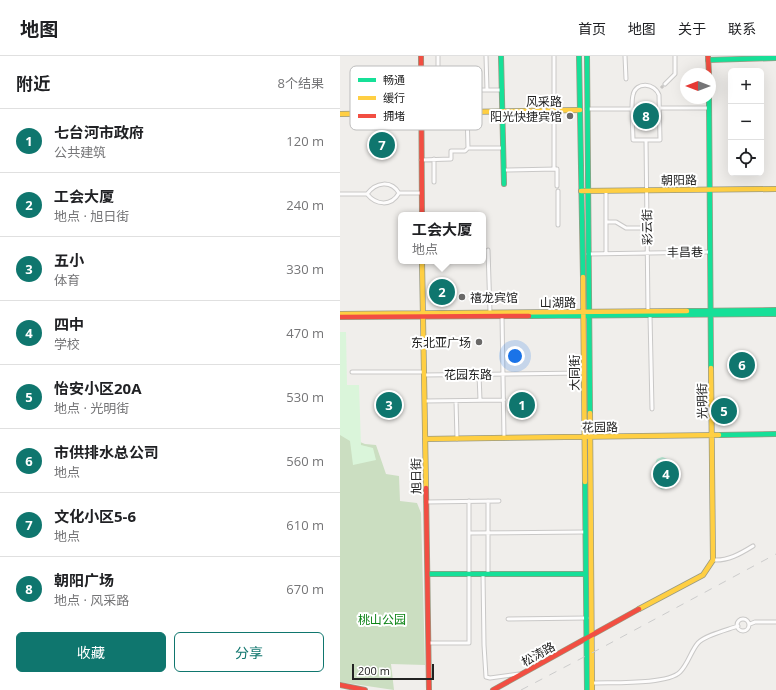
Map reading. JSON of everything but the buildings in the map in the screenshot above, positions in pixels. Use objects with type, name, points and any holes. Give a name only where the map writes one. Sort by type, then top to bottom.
[{"type":"main road","points":[[501,56],[504,184]]},
{"type":"main road","name":"大同街","points":[[579,56],[581,191],[586,314],[592,690]]},
{"type":"main road","name":"大同街","points":[[587,56],[588,254],[584,373],[588,437],[586,532],[587,690]]},
{"type":"main road","points":[[709,68],[708,58],[776,58]]},
{"type":"main road","name":"光明街","points":[[709,104],[713,560]]},
{"type":"main road","name":"风采路","points":[[482,112],[580,110]]},
{"type":"main road","name":"风采路","points":[[340,114],[350,114]]},
{"type":"main road","points":[[421,130],[422,212]]},
{"type":"main road","name":"朝阳路","points":[[581,191],[776,189]]},
{"type":"main road","name":"旭日街","points":[[422,264],[430,690]]},
{"type":"main road","name":"山湖路","points":[[340,317],[502,314],[649,314],[776,310]]},
{"type":"main road","name":"山湖路","points":[[340,314],[423,315],[490,312],[502,314]]},
{"type":"main road","name":"山湖路","points":[[711,312],[776,314]]},
{"type":"main road","name":"花园路","points":[[425,439],[776,434]]},
{"type":"main road","points":[[592,635],[703,575],[713,560]]},
{"type":"main road","points":[[428,574],[586,574]]},
{"type":"main road","name":"松涛路","points":[[493,690],[592,635]]},
{"type":"main road","points":[[340,685],[365,690]]},
{"type":"street","points":[[486,56],[486,90]]},
{"type":"street","points":[[554,56],[554,169],[557,169],[557,186]]},
{"type":"street","points":[[625,56],[626,79]]},
{"type":"street","points":[[665,84],[675,74],[675,56]]},
{"type":"street","points":[[645,85],[658,91],[660,108],[660,140],[633,140],[632,96],[635,90],[639,86],[645,85]]},
{"type":"street","points":[[658,91],[661,88]]},
{"type":"street","points":[[482,90],[502,90]]},
{"type":"street","points":[[587,109],[632,108]]},
{"type":"street","points":[[660,108],[709,108]]},
{"type":"street","points":[[468,130],[468,148]]},
{"type":"street","name":"彩云街","points":[[646,140],[647,253],[652,409]]},
{"type":"street","points":[[421,160],[451,159],[451,151],[465,151],[468,148],[503,148]]},
{"type":"street","points":[[434,159],[434,182]]},
{"type":"street","points":[[504,170],[554,169]]},
{"type":"street","points":[[340,194],[367,194],[374,187],[383,184],[394,187],[399,193]]},
{"type":"street","points":[[558,191],[558,225]]},
{"type":"street","points":[[606,191],[606,253]]},
{"type":"street","points":[[399,193],[421,193]]},
{"type":"street","points":[[367,194],[374,201],[383,204],[394,200],[399,193]]},
{"type":"street","points":[[606,222],[616,222],[626,228],[647,228]]},
{"type":"street","points":[[488,250],[490,312]]},
{"type":"street","name":"丰昌巷","points":[[588,254],[710,252]]},
{"type":"street","points":[[502,314],[504,438]]},
{"type":"street","name":"花园东路","points":[[352,372],[479,374],[584,373]]},
{"type":"street","points":[[479,374],[480,400]]},
{"type":"street","points":[[425,401],[504,400]]},
{"type":"street","points":[[456,401],[457,439]]},
{"type":"street","points":[[429,643],[469,643],[469,501]]},
{"type":"street","points":[[488,501],[484,645],[486,677],[490,678],[523,673]]},
{"type":"street","points":[[426,502],[499,501]]},
{"type":"street","points":[[469,533],[586,532]]},
{"type":"street","points":[[713,560],[736,556],[753,546]]},
{"type":"street","points":[[508,619],[586,618]]},
{"type":"street","points":[[742,619],[746,619],[750,624],[748,630],[740,631],[737,623],[742,619]]},
{"type":"street","points":[[750,624],[755,622],[776,622]]},
{"type":"street","points":[[592,682],[637,682],[662,679],[672,676],[680,672],[699,642],[714,634],[738,626]]},
{"type":"green space","points":[[340,332],[346,332],[347,385],[359,385],[361,445],[373,448],[376,460],[353,465],[350,441],[340,435]]},
{"type":"green space","points":[[389,391],[395,393],[397,400],[397,412],[394,416],[388,418],[382,414],[381,404],[383,395]]},
{"type":"green space","name":"桃山公园","points":[[340,434],[365,444],[376,445],[386,474],[399,476],[400,501],[417,503],[421,513],[425,665],[391,664],[394,690],[340,682]]},
{"type":"green space","points":[[662,457],[666,458],[669,462],[669,483],[664,489],[660,488],[655,481],[656,461]]},
{"type":"tunnel","points":[[661,88],[665,84]]},
{"type":"railway","points":[[521,690],[776,554]]},
{"type":"traffic: fast","points":[[501,56],[504,184]]},
{"type":"traffic: fast","points":[[579,56],[583,277]]},
{"type":"traffic: fast","points":[[587,56],[590,413]]},
{"type":"traffic: fast","points":[[708,60],[776,58]]},
{"type":"traffic: fast","points":[[709,104],[711,368]]},
{"type":"traffic: fast","points":[[687,311],[776,310]]},
{"type":"traffic: fast","points":[[529,316],[776,314]]},
{"type":"traffic: fast","points":[[719,435],[776,434]]},
{"type":"traffic: fast","points":[[585,482],[587,690]]},
{"type":"traffic: fast","points":[[428,574],[586,574]]},
{"type":"traffic: slow","points":[[482,112],[580,110]]},
{"type":"traffic: slow","points":[[340,114],[350,114]]},
{"type":"traffic: slow","points":[[581,191],[776,189]]},
{"type":"traffic: slow","points":[[422,264],[426,488]]},
{"type":"traffic: slow","points":[[583,277],[585,482]]},
{"type":"traffic: slow","points":[[340,314],[687,311]]},
{"type":"traffic: slow","points":[[639,609],[703,575],[713,560],[711,368]]},
{"type":"traffic: slow","points":[[590,413],[592,690]]},
{"type":"traffic: slow","points":[[425,439],[719,435]]},
{"type":"traffic: jam","points":[[421,56],[421,66]]},
{"type":"traffic: jam","points":[[708,56],[709,68]]},
{"type":"traffic: jam","points":[[421,130],[422,212]]},
{"type":"traffic: jam","points":[[340,317],[529,316]]},
{"type":"traffic: jam","points":[[426,488],[429,690]]},
{"type":"traffic: jam","points":[[493,690],[639,609]]},
{"type":"traffic: jam","points":[[340,685],[365,690]]},
{"type":"place","name":"阳光快捷宾馆","points":[[570,116]]},
{"type":"place","name":"朝阳广场","points":[[646,116]]},
{"type":"place","name":"文化小区5-6","points":[[382,145]]},
{"type":"place","name":"工会大厦","points":[[442,292]]},
{"type":"place","name":"禧龙宾馆","points":[[462,297]]},
{"type":"place","name":"东北亚广场","points":[[479,342]]},
{"type":"place","name":"市供排水总公司","points":[[742,365]]},
{"type":"place","name":"五小","points":[[389,405]]},
{"type":"place","name":"七台河市政府","points":[[522,405]]},
{"type":"place","name":"怡安小区20A","points":[[724,411]]},
{"type":"place","name":"四中","points":[[666,474]]}]
